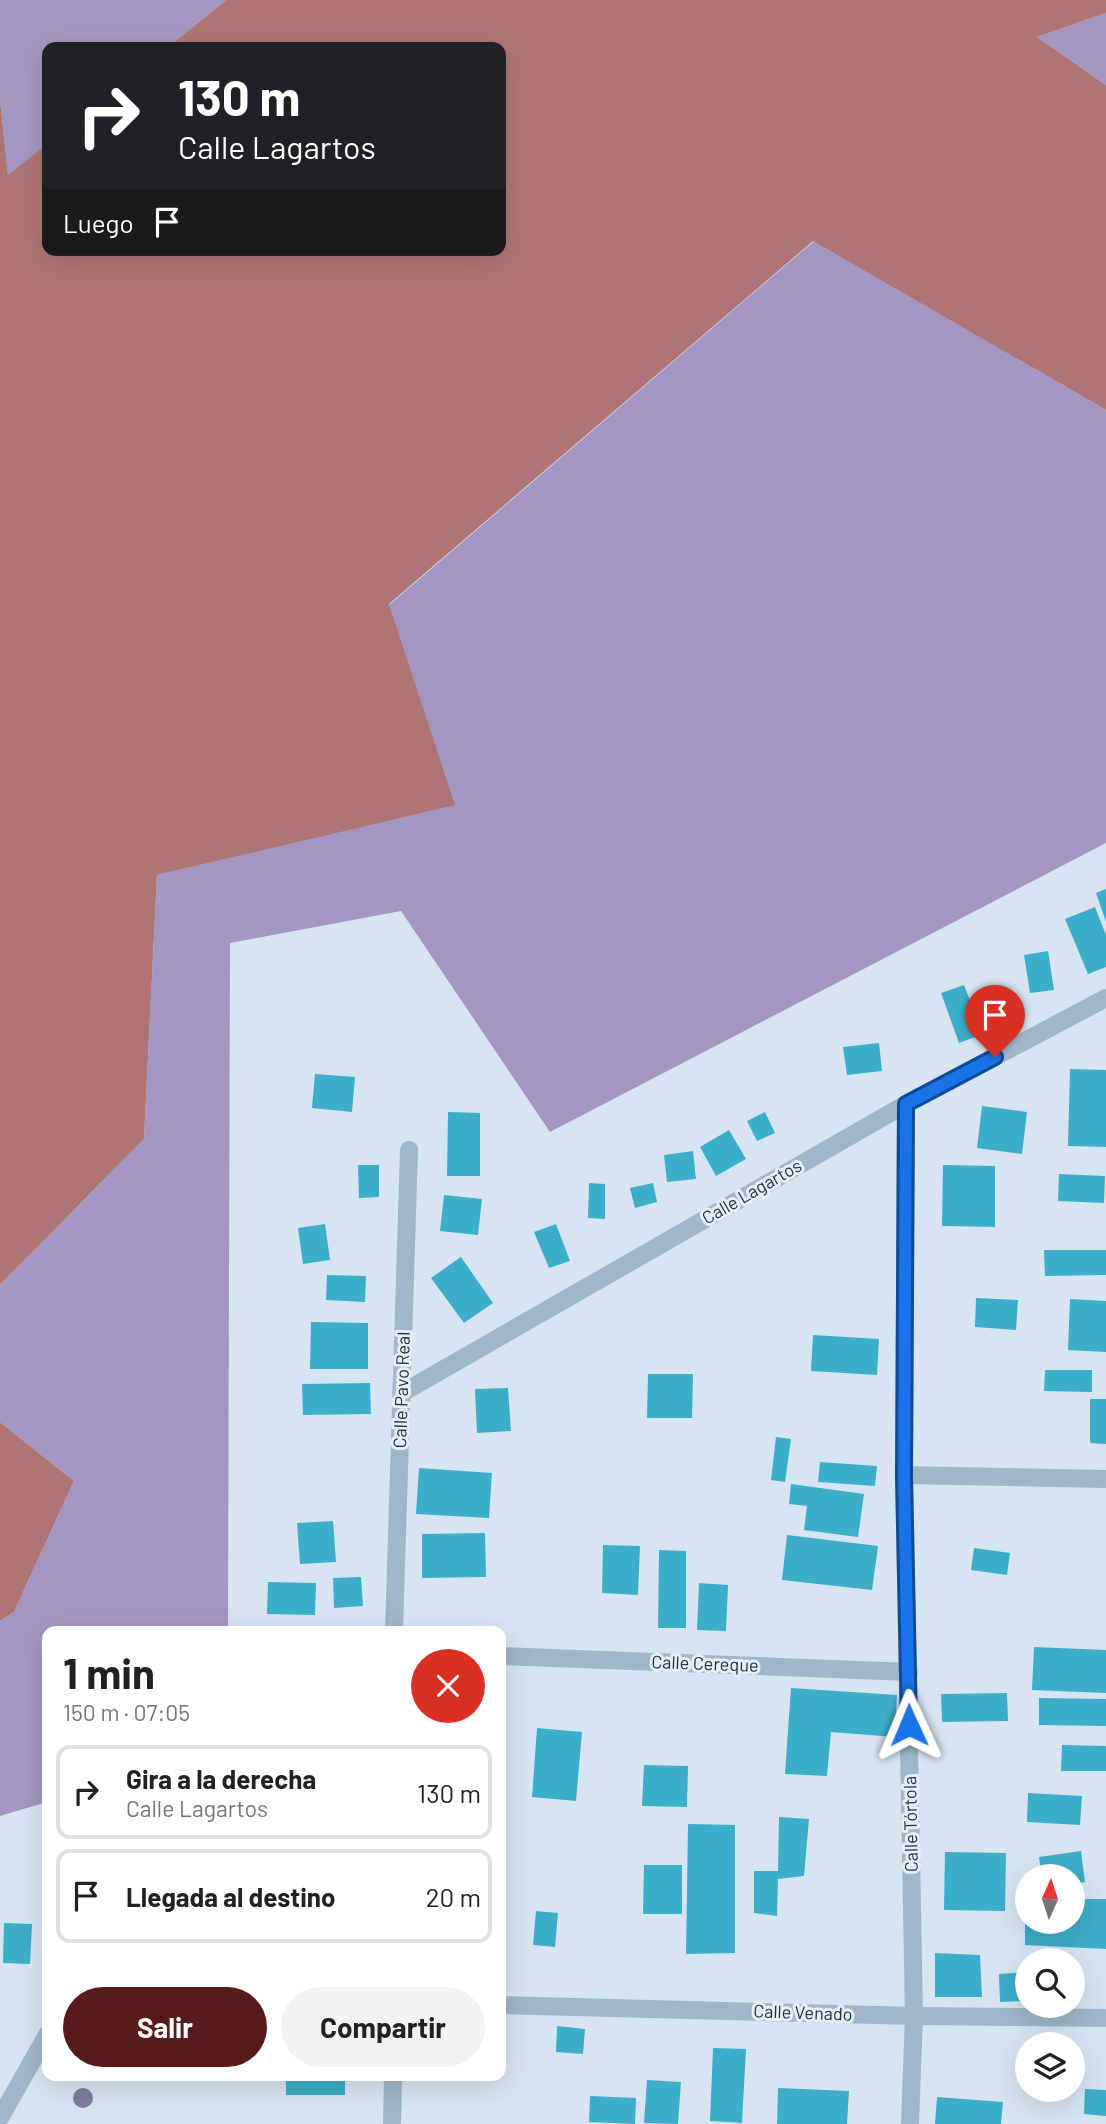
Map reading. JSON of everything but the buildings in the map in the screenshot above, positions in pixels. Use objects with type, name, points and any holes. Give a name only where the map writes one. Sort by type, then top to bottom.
[{"type":"street","name":"Calle Lagartos","points":[[401,1393],[906,1104],[1106,998]]},
{"type":"street","name":"Calle Tórtola","points":[[906,1104],[904,1475],[914,2016],[910,2124]]},
{"type":"street","name":"Calle Pavo Real","points":[[394,1626],[409,1150]]},
{"type":"street","points":[[904,1475],[1106,1479]]},
{"type":"street","name":"Calle Cereque","points":[[506,1656],[909,1672]]},
{"type":"street","name":"Calle Venado","points":[[506,2005],[914,2016],[1106,2018]]},
{"type":"street","points":[[0,2118],[42,2044]]},
{"type":"street","points":[[393,2081],[393,2124]]},
{"type":"shaded area","points":[[0,0],[226,0],[174,42],[42,42],[42,148],[8,176],[0,99]]},
{"type":"shaded area","points":[[226,0],[1106,0],[1106,13],[1037,37],[1106,85],[1106,410],[813,241],[389,604],[455,805],[157,875],[144,1139],[0,1285],[0,99],[8,175],[42,148],[42,256],[506,256],[506,42],[174,42]]},
{"type":"shaded area","points":[[1106,13],[1106,85],[1037,37]]},
{"type":"shaded area","points":[[814,241],[1106,410],[1106,843],[550,1132],[401,911],[230,943],[228,1626],[42,1626],[42,1803],[0,1816],[0,1621],[14,1612],[74,1481],[0,1422],[0,1285],[144,1139],[157,875],[454,804],[389,605]]},
{"type":"shaded area","points":[[0,1422],[74,1481],[14,1612],[0,1621]]},
{"type":"route","points":[[909,1725],[904,1475],[906,1104],[995,1057]]}]
